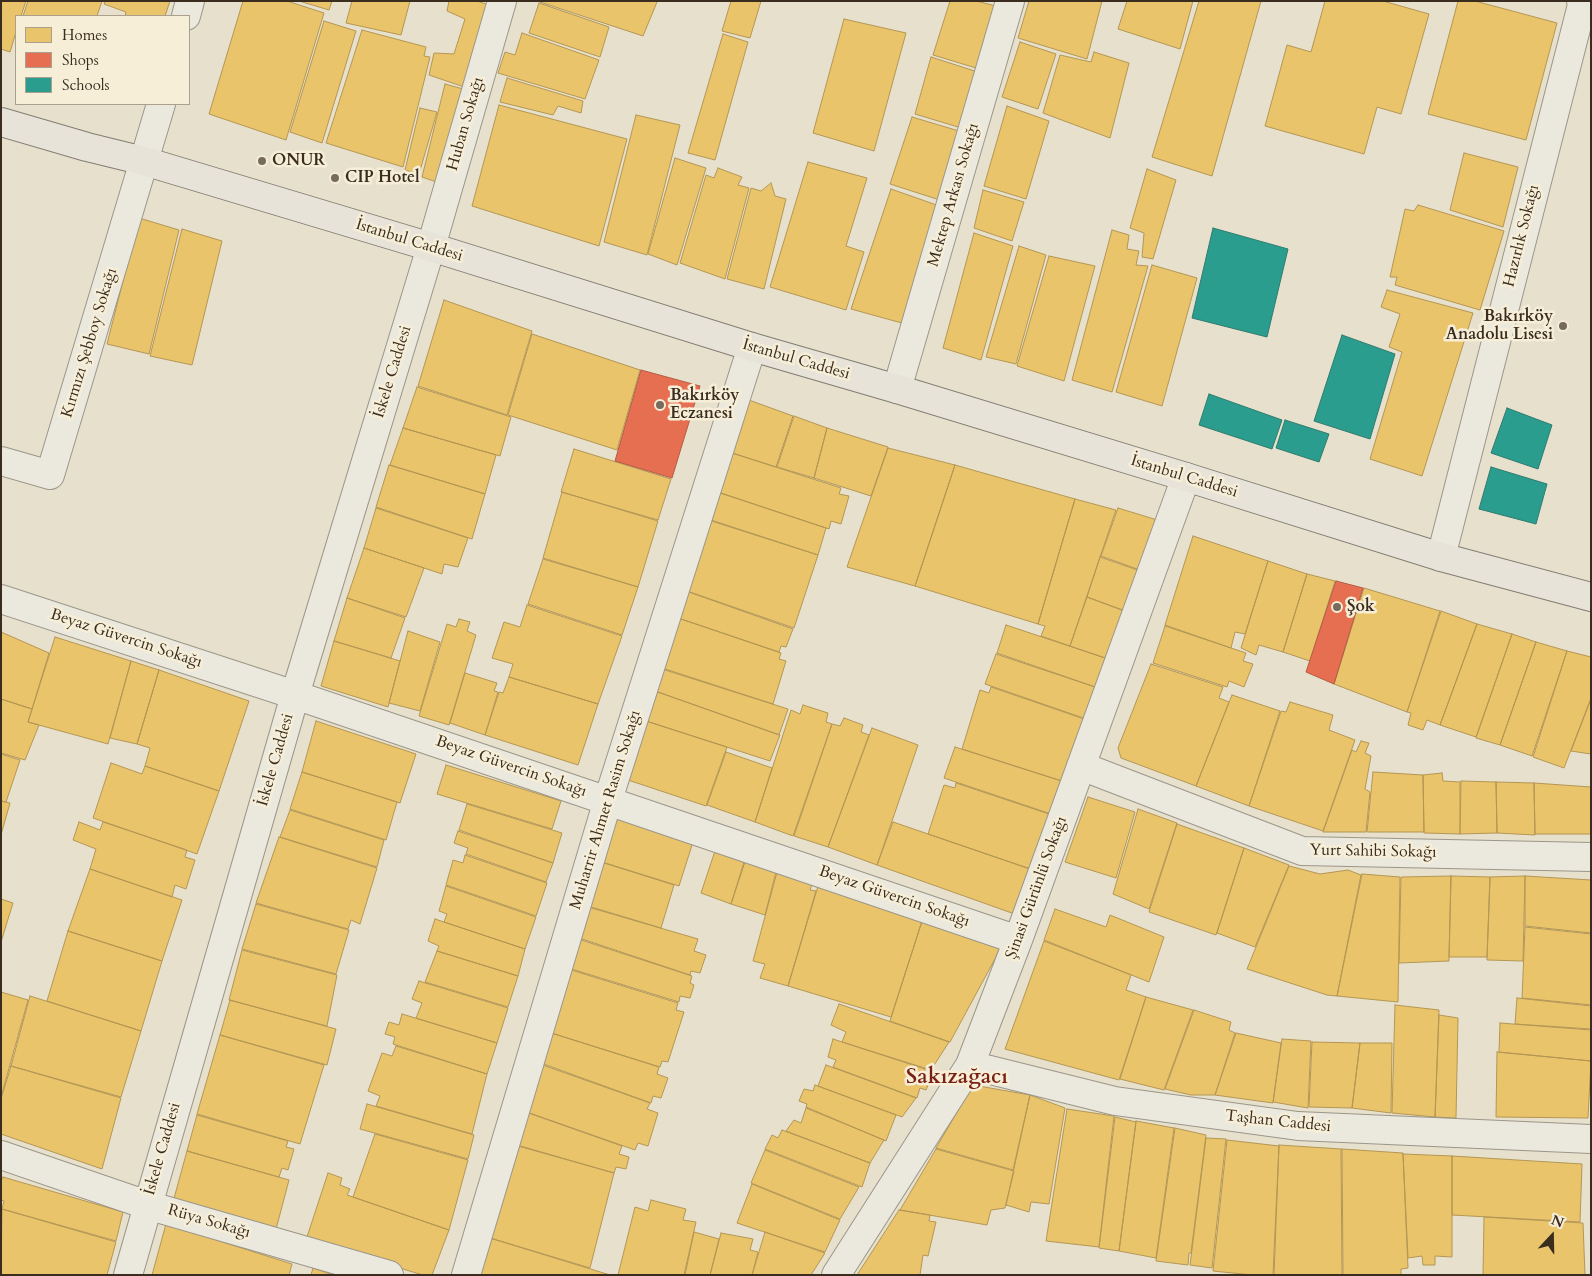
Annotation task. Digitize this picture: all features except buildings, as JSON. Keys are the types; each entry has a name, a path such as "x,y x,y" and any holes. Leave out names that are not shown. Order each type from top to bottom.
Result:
{"main road":[{"name":"İstanbul Caddesi","path":"1,122 144,162 431,247 752,347 897,388 1441,558 1591,598"}],"street":[{"path":"186,15 190,1"},
{"name":"Huban Sokağı","path":"431,247 502,1"},
{"name":"Mektep Arkası Sokağı","path":"897,388 1010,1"},
{"name":"Hazırlık Sokağı","path":"1441,558 1579,4"},
{"path":"144,162 161,105"},
{"name":"Kırmızı Şebboy Sokağı","path":"1,461 50,475 144,162"},
{"name":"İskele Caddesi","path":"128,1275 295,695 431,247"},
{"name":"Muharrir Ahmet Rasim Sokağı","path":"466,1275 608,800 752,347"},
{"name":"Şinasi Gürünlü Sokağı","path":"836,1275 970,1065 1082,766 1186,477"},
{"name":"Beyaz Güvercin Sokağı","path":"1,599 295,695 1018,940"},
{"name":"Yurt Sahibi Sokağı","path":"1082,766 1302,851 1591,857"},
{"name":"Taşhan Caddesi","path":"970,1065 1115,1101 1298,1126 1591,1139"},
{"name":"Rüya Sokağı","path":"1,1155 147,1204 389,1275"}],"place":[{"name":"ONUR","path":"262,161"},
{"name":"CIP Hotel","path":"335,178"},
{"name":"Bakırköy Anadolu Lisesi","path":"1563,326"},
{"name":"Bakırköy Eczanesi","path":"660,405"},
{"name":"Şok","path":"1337,607"}],"district":[{"name":"Sakızağacı","path":"957,1078"}]}
